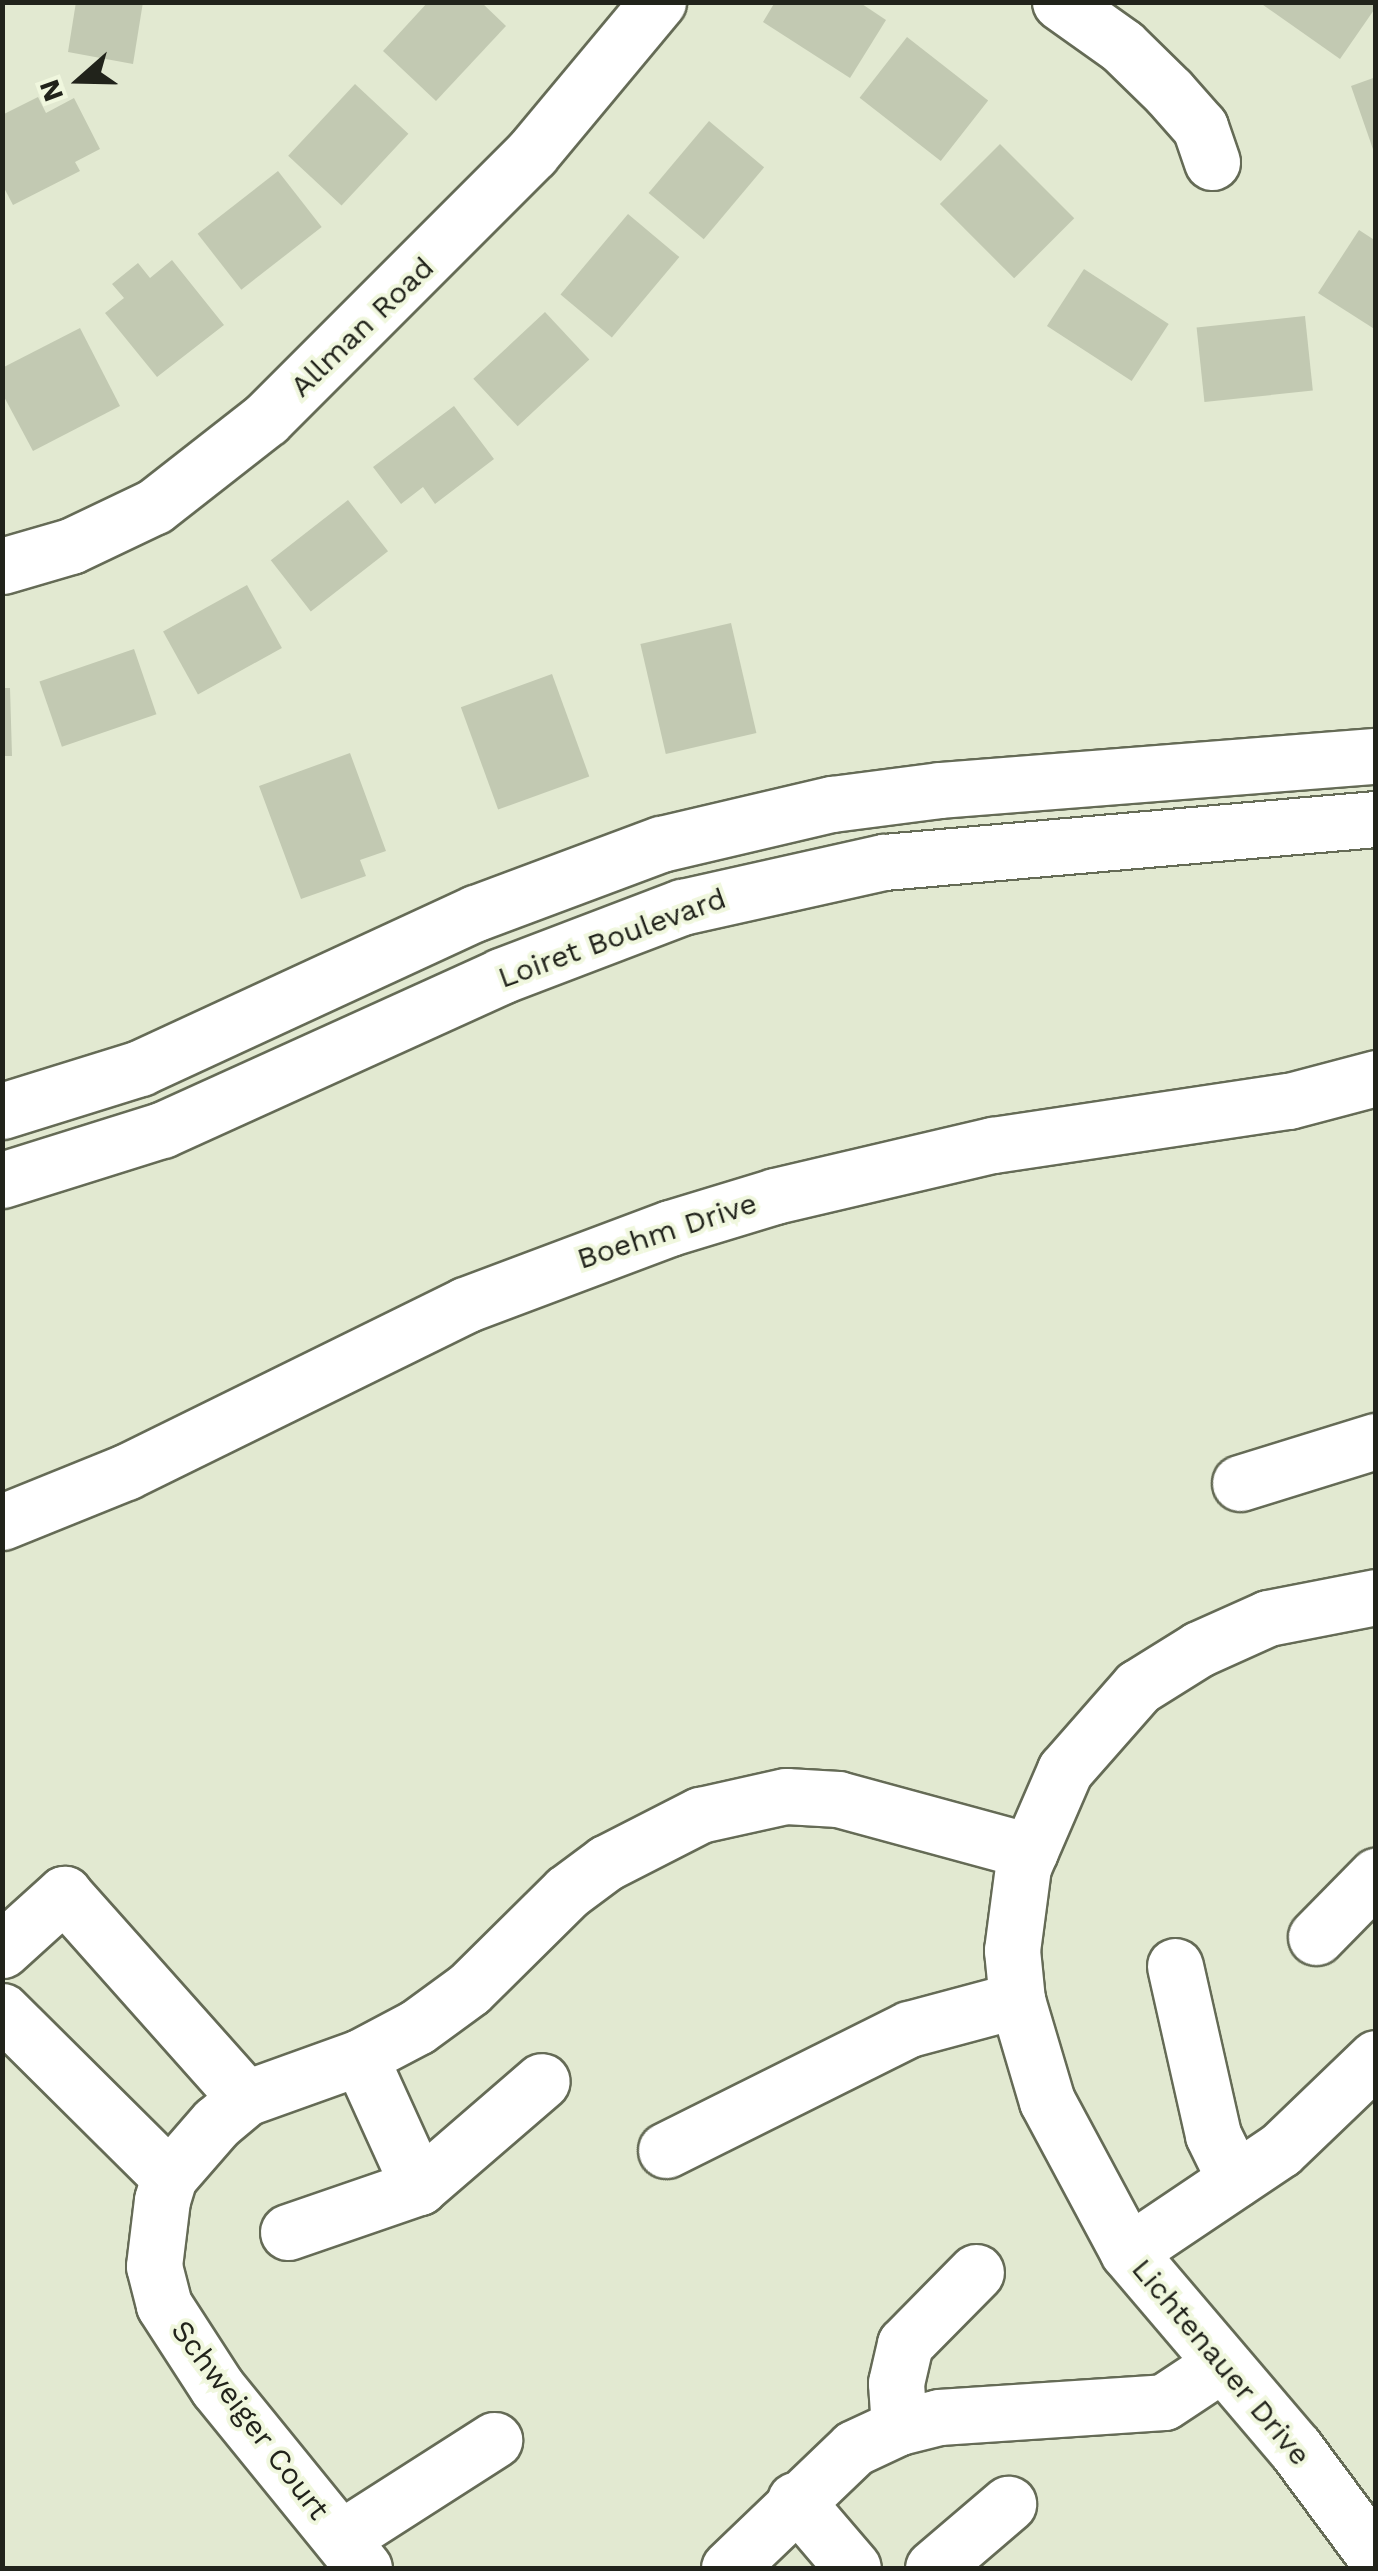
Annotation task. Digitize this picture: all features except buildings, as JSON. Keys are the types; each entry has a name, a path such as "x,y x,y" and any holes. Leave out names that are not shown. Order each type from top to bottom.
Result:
{"street":[{"name":"Allman Road","path":"2,566 72,546 154,506 266,419 518,168 658,2"},
{"path":"1060,2 1122,46 1169,92 1200,128 1212,162"},
{"path":"2,1111 140,1068 476,913 661,844 832,804 1376,756"},
{"name":"Loiret Boulevard","path":"2,1180 228,1103 501,976 682,906 884,862 1376,819"},
{"path":"476,913 501,976"},
{"name":"Boehm Drive","path":"2,1522 126,1472 465,1305 670,1228 776,1196 993,1145 1289,1102 1376,1078"},
{"path":"1240,1483 1376,1442"},
{"name":"Lichtenauer Drive","path":"1370,2538 1128,2252 1047,2101 1018,2000 1012,1950 1030,1851 1066,1770 1138,1687 1199,1648 1268,1618 1376,1596"},
{"name":"Schweiger Court","path":"353,2553 208,2376 164,2306 155,2227 168,2178 246,2098 360,2057 469,1989 568,1892 606,1864 700,1815 786,1796 838,1800 1030,1851"},
{"path":"1316,1937 1376,1876"},
{"path":"2,1950 64,1894 246,2098"},
{"path":"1175,1966 1213,2134 1235,2180"},
{"path":"666,2150 908,2029 1018,2000"},
{"path":"2,2011 168,2178"},
{"path":"360,2057 419,2187"},
{"path":"1128,2252 1280,2150 1376,2058"},
{"path":"288,2232 419,2187 542,2081"},
{"path":"899,2427 896,2383 905,2344 976,2272"},
{"path":"729,2568 795,2500 854,2448 899,2427 939,2417 1164,2402 1220,2365"},
{"path":"353,2553 494,2440"},
{"path":"795,2500 853,2568"},
{"path":"933,2568 1008,2504"}]}
